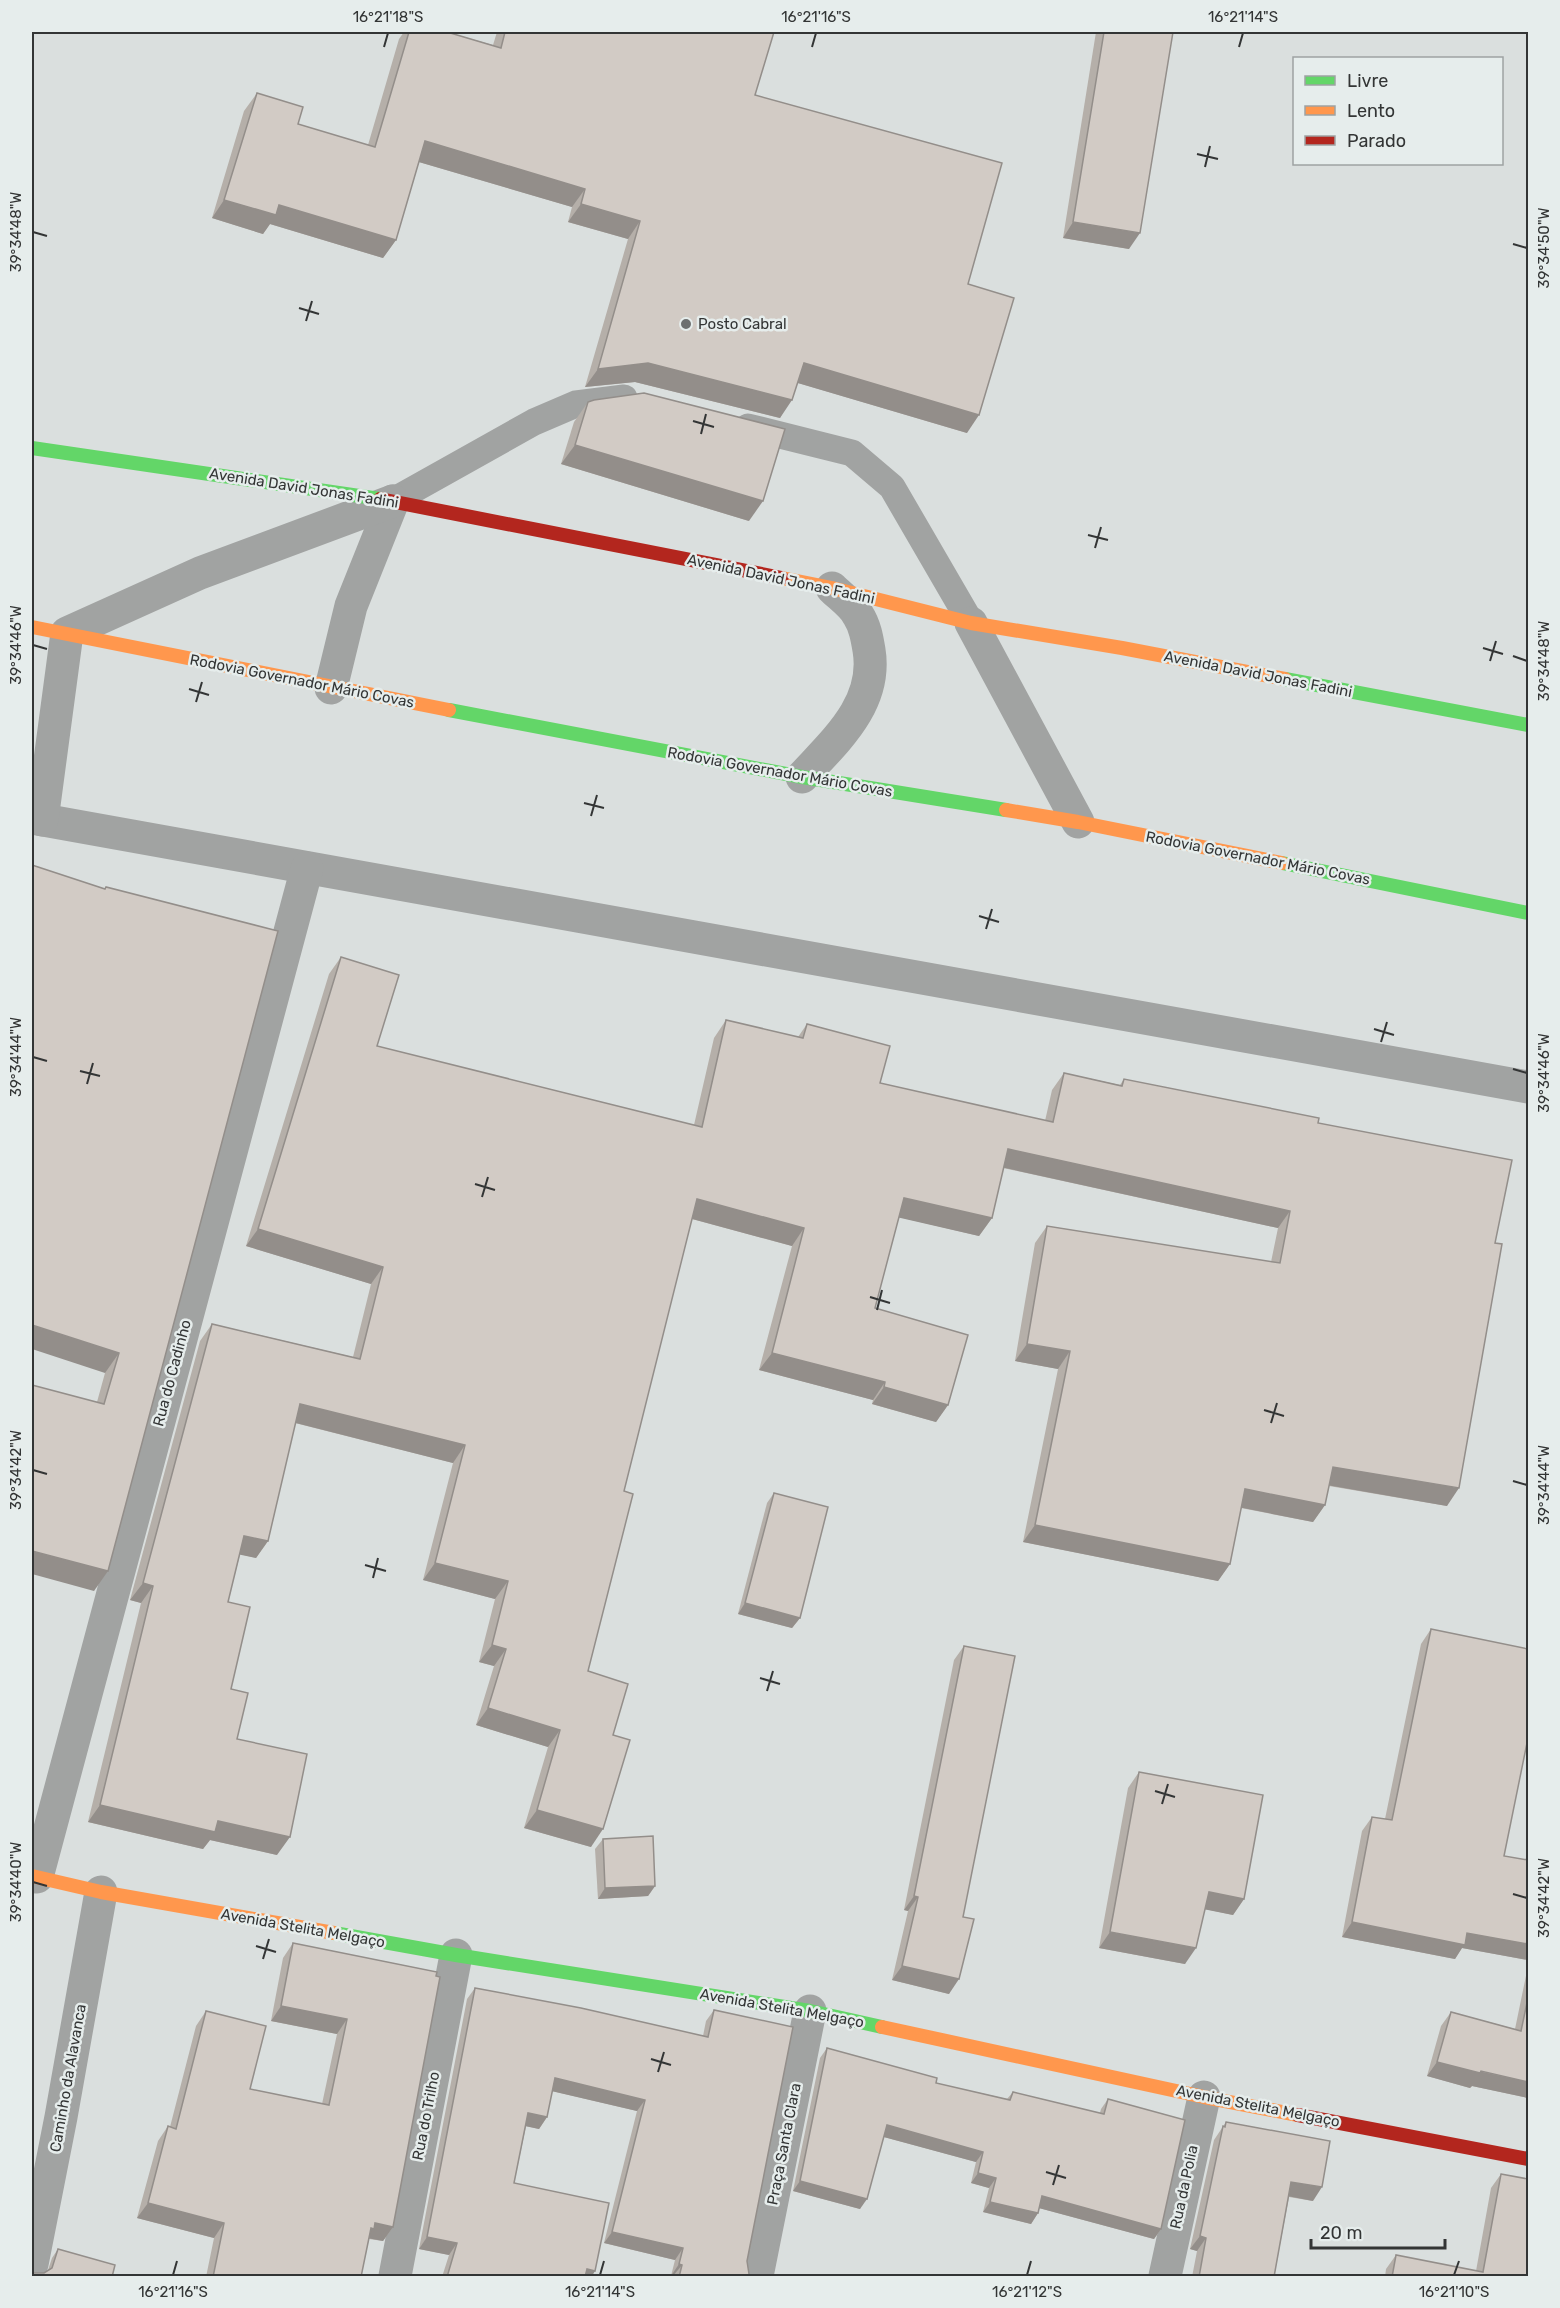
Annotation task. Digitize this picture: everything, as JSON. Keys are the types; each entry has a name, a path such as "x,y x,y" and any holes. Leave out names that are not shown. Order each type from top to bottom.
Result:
{"main road":[{"name":"Avenida David Jonas Fadini","path":"32,448 393,501 832,588 971,623 1122,648 1528,725"},
{"name":"Rodovia Governador Mário Covas","path":"32,627 331,688 802,777 1078,822 1528,913"},
{"name":"Avenida Stelita Melgaço","path":"34,1877 101,1892 456,1955 810,2011 1204,2097 1528,2159"}],"street":[{"path":"393,501 200,573 67,633 37,819 1528,1087"},
{"path":"331,688 351,606 393,501"},
{"path":"802,777 852,722 862,704 870,677 871,658 867,634 858,614 832,588"},
{"path":"971,623 1078,822"},
{"name":"Rua do Cadinho","path":"34,1877 307,868"},
{"name":"Caminho da Alavanca","path":"32,2264 62,2117 101,1892"},
{"name":"Rua do Trilho","path":"395,2277 456,1955"},
{"name":"Praça Santa Clara","path":"757,2277 810,2011"},
{"name":"Rua da Polia","path":"1165,2277 1204,2097"}],"lane":[{"path":"393,501 534,422 576,404 631,397 653,402"},
{"path":"720,419 852,453 892,487 971,623"}],"building":[{"path":"409,32 447,32 501,48 505,32 774,32 755,95 1002,163 968,284 1014,298 979,415 804,363 792,400 648,363 598,369 640,221 581,204 585,189 425,141 396,240 279,205 276,215 224,200 257,93 303,107 298,124 375,147"},
{"path":"1104,32 1173,32 1140,233 1073,222"},
{"path":"644,393 785,429 763,501 575,445 588,402"},
{"path":"32,865 105,889 106,887 278,931 108,1571 32,1551 32,1385 104,1404 119,1353 32,1325"},
{"path":"341,957 399,975 377,1046 702,1127 726,1020 803,1038 807,1024 890,1046 880,1083 1053,1122 1064,1073 1122,1086 1124,1079 1319,1118 1318,1123 1512,1160 1495,1243 1502,1244 1459,1488 1333,1467 1325,1505 1245,1489 1230,1564 1035,1525 1070,1351 1027,1344 1047,1226 1280,1263 1290,1211 1008,1149 992,1218 904,1198 875,1308 968,1335 948,1405 884,1387 885,1382 772,1353 804,1228 697,1199 624,1491 633,1494 588,1671 628,1684 613,1735 630,1740 603,1829 537,1810 560,1730 488,1708 506,1649 492,1645 508,1581 435,1563 465,1445 300,1404 268,1541 244,1536 228,1602 250,1607 231,1689 248,1693 237,1739 307,1754 290,1837 218,1821 215,1832 100,1805 153,1586 143,1583 212,1324 360,1359 383,1267 258,1229"},
{"path":"774,1493 828,1507 800,1618 745,1603"},
{"path":"1431,1629 1528,1649 1528,1738 1504,1856 1528,1860 1528,1944 1467,1933 1465,1945 1352,1922 1372,1817 1392,1820"},
{"path":"964,1646 1015,1656 963,1917 974,1919 959,1979 902,1966 918,1897 914,1896"},
{"path":"1139,1772 1263,1795 1244,1899 1209,1892 1196,1948 1110,1932"},
{"path":"653,1836 655,1886 605,1888 603,1839"},
{"path":"293,1943 437,1972 436,1976 440,1977 393,2227 375,2223 374,2229 371,2228 361,2277 213,2277 224,2223 148,2203 168,2126 176,2129 206,2011 266,2026 250,2089 329,2105 347,2019 281,2006"},
{"path":"475,1988 581,2008 708,2037 714,2010 793,2027 747,2261 749,2277 679,2277 683,2248 612,2232 645,2100 555,2078 547,2117 528,2113 514,2183 609,2203 595,2271 587,2269 585,2277 447,2277 457,2243 427,2237"},
{"path":"1528,1998 1528,2082 1437,2062 1451,2012 1521,2031"},
{"path":"827,2048 937,2078 936,2083 1010,2100 1013,2092 1104,2114 1108,2099 1185,2120 1161,2229 1042,2196 1038,2213 990,2202 996,2178 978,2173 983,2152 887,2125 867,2199 800,2181"},
{"path":"1226,2122 1330,2141 1322,2187 1291,2182 1274,2277 1199,2277 1206,2238 1200,2236 1223,2126 1225,2127"},
{"path":"1501,2174 1528,2179 1528,2277 1392,2277 1396,2255 1483,2272"},
{"path":"58,2249 115,2265 112,2277 32,2277 32,2272 44,2273 52,2268"}],"traffic: fast":[{"path":"32,448 380,499"},
{"path":"1285,679 1528,725"},
{"path":"449,710 802,777 1006,810"},
{"path":"1282,863 1528,913"},
{"path":"334,1933 456,1955 810,2011 882,2027"}],"traffic: slow":[{"path":"782,578 832,588 971,623 1122,648 1285,679"},
{"path":"32,627 449,710"},
{"path":"1006,810 1282,863"},
{"path":"32,1876 101,1892 334,1933"},
{"path":"882,2027 1204,2097 1298,2115"}],"traffic: jam":[{"path":"380,499 782,578"},
{"path":"1298,2115 1528,2159"}],"place":[{"name":"Posto Cabral","path":"686,324"}]}
